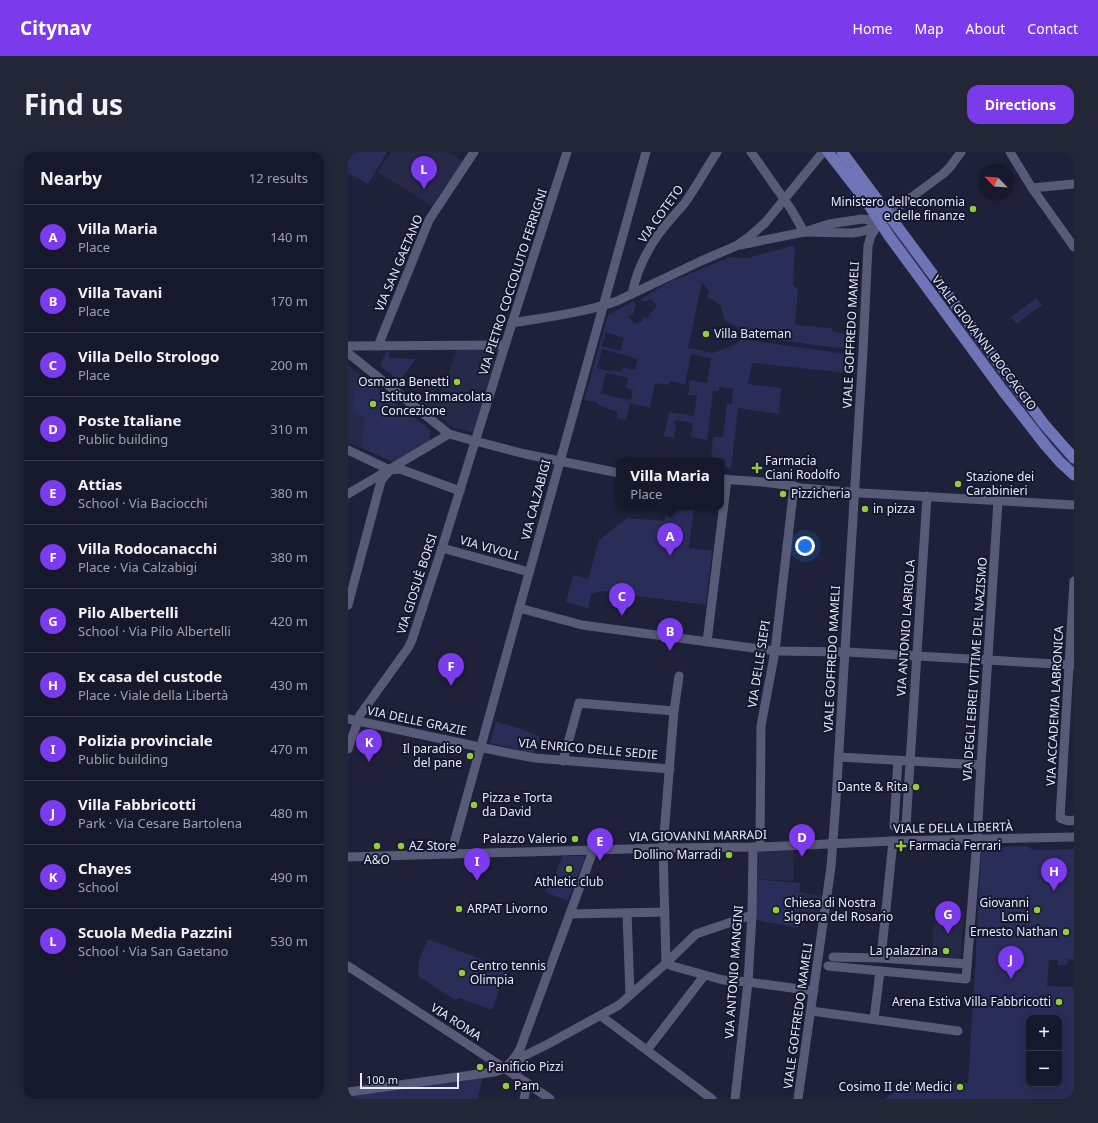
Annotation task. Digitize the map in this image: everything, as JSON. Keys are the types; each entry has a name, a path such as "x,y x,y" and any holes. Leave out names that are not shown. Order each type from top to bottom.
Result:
{"main road":[{"path":"828,152 862,196 884,218"},
{"path":"842,152 884,218"},
{"name":"VIALE GIOVANNI BOCCACCIO","path":"884,218 1044,424 1074,458"},
{"name":"VIALE GIOVANNI BOCCACCIO","path":"884,218 889,236 910,265 1030,425 1055,456 1074,475"}],"street":[{"name":"VIA SAN GAETANO","path":"378,346 430,220 474,152"},
{"name":"VIA PIETRO COCCOLUTO FERRIGNI","path":"475,442 567,152"},
{"name":"VIA CALZABIGI","path":"451,854 646,152"},
{"name":"VIA COTETO","path":"632,294 635,280 653,243 696,187 717,152"},
{"path":"751,152 793,213 804,232"},
{"path":"736,246 759,229 823,152"},
{"path":"804,232 860,232 868,230 943,174 961,152"},
{"path":"1010,152 1032,188 1074,247"},
{"path":"1032,188 1074,184"},
{"path":"512,323 589,310 602,306 632,294 736,246 804,232 829,224 862,219 884,218"},
{"name":"VIALE GOFFREDO MAMELI","path":"798,1099 831,867 836,812 868,246 871,236 884,218"},
{"path":"348,346 505,344"},
{"path":"348,353 449,434 525,454 616,472"},
{"path":"348,494 449,434"},
{"name":"VIA GIOSUÈ BORSI","path":"348,749 360,715 408,648 412,640 475,442"},
{"path":"348,450 390,470 400,469 460,491"},
{"path":"348,605 381,482 390,470"},
{"path":"724,479 801,488 854,492 1074,505"},
{"name":"VIA DELLE SIEPI","path":"756,847 760,733 775,651 794,486"},
{"name":"VIA ANTONIO LABRIOLA","path":"898,760 894,826 906,826 927,496"},
{"name":"VIA DEGLI EBREI VITTIME DEL NAZISMO","path":"880,971 966,979 977,840 998,501"},
{"path":"707,642 721,510"},
{"name":"VIA VIVOLI","path":"442,548 529,572"},
{"name":"VIA ACCADEMIA LABRONICA","path":"1074,581 1072,665 1060,818 1065,821 1074,820"},
{"path":"519,608 574,623 775,651 845,652 1072,665"},
{"path":"666,963 663,848 674,711 679,676"},
{"path":"563,761 578,703 674,711"},
{"name":"VIA DELLE GRAZIE","path":"348,719 480,747"},
{"name":"VIA ENRICO DELLE SEDIE","path":"480,747 519,756 563,761 670,769"},
{"path":"839,757 981,765"},
{"name":"VIALE DELLA LIBERTÀ","path":"832,844 893,841 1074,837"},
{"path":"881,958 893,841"},
{"name":"VIA GIOVANNI MARRADI","path":"348,857 832,844"},
{"name":"VIA ANTONIO MANGINI","path":"735,1099 748,982 756,847"},
{"path":"348,1092 488,1073 504,1068 512,1062 520,1049 593,851"},
{"path":"570,914 665,912"},
{"path":"627,913 630,995"},
{"path":"516,1076 517,1066 522,1057 619,1005 698,932 752,915"},
{"path":"833,957 881,958 967,964"},
{"path":"666,963 704,976 723,980 814,991"},
{"name":"VIA ROMA","path":"348,966 550,1099"},
{"path":"828,966 880,971 874,1019"},
{"path":"647,1050 704,976"},
{"path":"811,1011 958,1030"},
{"path":"601,1016 712,1099"},
{"path":"520,1049 529,1054"},
{"path":"488,1058 490,1065 488,1073"},
{"path":"524,1099 527,1083"}],"shaded area":[{"path":"348,152 387,152 368,184 348,173"},
{"path":"391,152 448,152 463,161 432,206 378,172"},
{"path":"890,224 1074,463 1074,471 1052,450 887,226"},
{"path":"795,245 793,285 798,289 795,325 832,328 833,332 848,334 846,349 740,335 737,327 725,321 720,305 707,297 709,291 702,282 688,348 713,353 734,345 741,339 848,354 847,373 752,363 748,384 781,388 779,414 738,408 731,468 725,467 724,458 711,457 713,437 723,437 727,403 732,404 733,389 720,387 718,391 713,391 707,440 691,437 693,423 675,420 674,424 676,425 674,438 664,436 669,412 694,416 697,395 688,395 690,380 707,383 711,358 691,354 685,385 670,381 668,385 655,383 650,408 630,403 626,420 617,418 617,412 597,404 597,402 584,400 608,315 634,301 636,305 633,314 628,317 635,324 642,321 644,317 648,318 657,306 651,299 646,302 640,300 665,284 730,257 748,258","holes":["606,332 624,338 620,351 602,346","602,349 638,359 635,370 623,367 621,372 613,370 612,372 597,368","606,373 628,378 626,388 633,390 631,400 601,393"]},
{"path":"1036,298 1042,305 1016,324 1011,317"},
{"path":"502,348 475,433 453,427 423,403 432,390 440,395 457,349"},
{"path":"386,352 389,352 389,358 416,359 399,381 380,366"},
{"name":"Istituto Immacolata Concezione","path":"348,365 430,430 393,462 348,442"},
{"name":"Istituto Immacolata Concezione","path":"364,378 430,430 430,441 393,462 360,447 365,416 352,411 355,388"},
{"path":"666,510 694,510 689,548 712,551 706,605 600,591 591,595 588,608 566,602 573,575 588,579 599,540 627,518 665,521"},
{"path":"496,722 516,727 540,737 534,753 490,743"},
{"path":"1028,846 1032,850 1074,849 1074,960 1068,959 1067,965 1058,965 1058,960 1049,960 1047,986 1074,987 1074,1099 884,1099 907,1085 968,1083 981,847"},
{"path":"793,850 794,881 757,879 758,852"},
{"name":"Athletic club","path":"563,856 583,856 585,858 568,901 545,892 550,880 552,881"},
{"path":"752,879 800,883 798,928 752,919"},
{"path":"799,892 823,896 820,920 799,917 799,913 796,913"},
{"path":"935,909 964,911 960,961 931,959"},
{"name":"Centro tennis Olimpia","path":"428,939 507,969 492,1010 459,998 455,1000 418,976 419,960"},
{"path":"482,1078 478,1099 348,1099 348,1095"}],"place":[{"name":"Scuola Media Pazzini","path":"424,189"},
{"name":"Ministero dell'economia e delle finanze","path":"973,209"},
{"name":"Villa Bateman","path":"706,334"},
{"name":"Osmana Benetti","path":"457,382"},
{"name":"Istituto Immacolata Concezione","path":"373,404"},
{"name":"Farmacia Ciani Rodolfo","path":"757,468"},
{"name":"Stazione dei Carabinieri","path":"958,484"},
{"name":"Pizzicheria","path":"783,494"},
{"name":"in pizza","path":"865,509"},
{"name":"Villa Maria","path":"670,556"},
{"name":"Villa Dello Strologo","path":"622,616"},
{"name":"Villa Tavani","path":"670,651"},
{"name":"Villa Rodocanacchi","path":"451,686"},
{"name":"Il paradiso del pane","path":"470,756"},
{"name":"Chayes","path":"369,762"},
{"name":"Dante & Rita","path":"916,787"},
{"name":"Pizza e Torta da David","path":"474,805"},
{"name":"Palazzo Valerio","path":"575,839"},
{"name":"A&O","path":"377,846"},
{"name":"AZ Store","path":"401,846"},
{"name":"Farmacia Ferrari","path":"901,846"},
{"name":"Dollino Marradi","path":"729,855"},
{"name":"Poste Italiane","path":"802,857"},
{"name":"Attias","path":"600,861"},
{"name":"Athletic club","path":"569,869"},
{"name":"Polizia provinciale","path":"477,881"},
{"name":"Ex casa del custode","path":"1054,891"},
{"name":"ARPAT Livorno","path":"459,909"},
{"name":"Chiesa di Nostra Signora del Rosario","path":"776,910"},
{"name":"Giovanni Lomi","path":"1037,910"},
{"name":"Ernesto Nathan","path":"1066,932"},
{"name":"Pilo Albertelli","path":"948,934"},
{"name":"La palazzina","path":"946,951"},
{"name":"Centro tennis Olimpia","path":"462,973"},
{"name":"Villa Fabbricotti","path":"1011,979"},
{"name":"Arena Estiva Villa Fabbricotti","path":"1059,1002"},
{"name":"Panificio Pizzi","path":"480,1067"},
{"name":"Pam","path":"506,1086"},
{"name":"Cosimo II de' Medici","path":"960,1087"}]}
